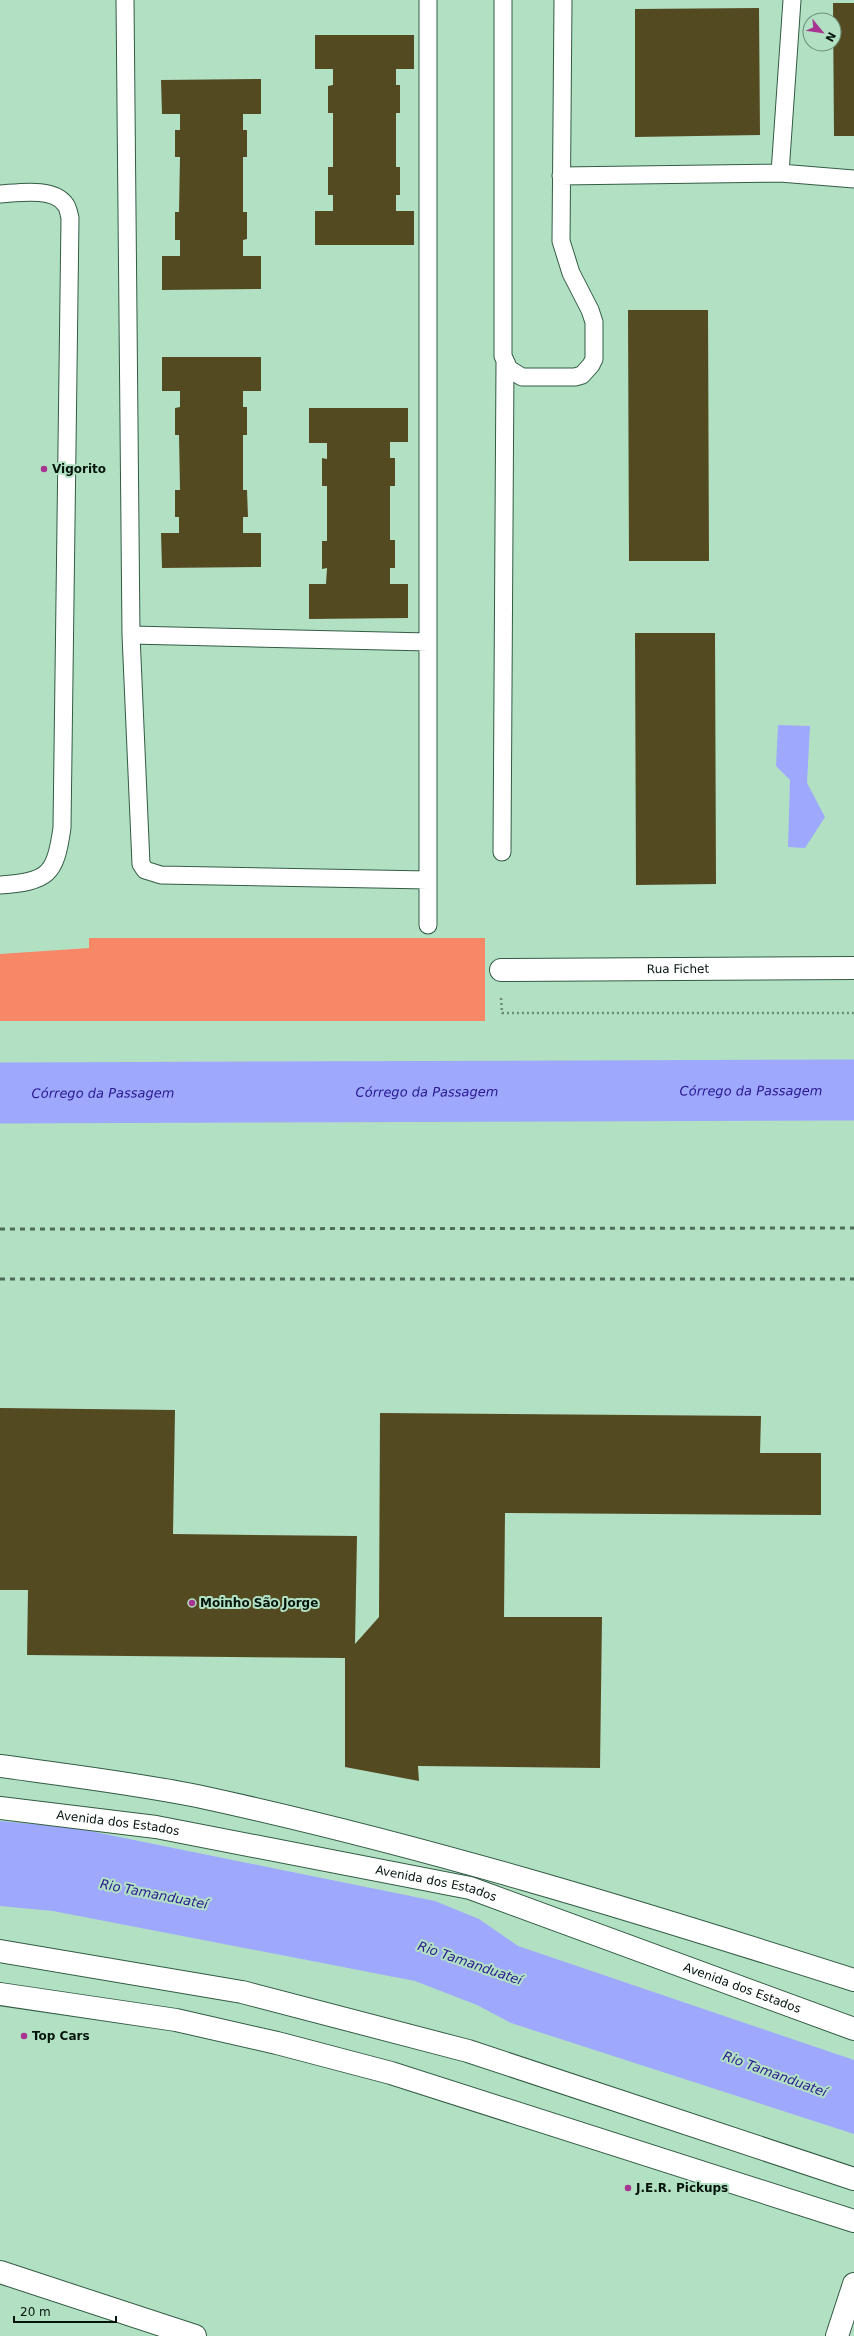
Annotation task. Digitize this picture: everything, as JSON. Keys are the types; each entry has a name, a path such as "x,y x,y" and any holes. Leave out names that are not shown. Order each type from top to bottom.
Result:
{"main road":[{"name":"Rua Fichet","path":"501,970 854,968"},
{"path":"0,1766 195,1796 373,1838 600,1900 854,1980"},
{"name":"Avenida dos Estados","path":"0,1808 156,1827 470,1888 854,2029"},
{"path":"0,1951 242,1992 468,2050 854,2179"},
{"path":"0,1994 176,2020 277,2043 383,2070 854,2221"},
{"path":"0,2272 195,2336"},
{"path":"837,2336 854,2284"}],"lane":[{"path":"124,0 131,636 141,864 145,870 161,875 428,880"},
{"path":"428,0 428,925"},
{"path":"502,852 505,363 503,356 503,0"},
{"path":"505,363 515,374 522,377 575,377 587,371 594,359 594,322 590,310 571,273 561,241 563,0"},
{"path":"780,173 792,0"},
{"path":"561,176 780,173 854,179"},
{"path":"0,194 51,194 60,198 66,205 70,218 62,828 58,855 47,874 28,882 0,885"},
{"path":"131,636 428,642"}],"path":[{"path":"501,970 502,1013 854,1013"}],"shaded area":[{"path":"89,938 485,938 485,1021 0,1021 0,954 89,948"}],"water":[{"path":"778,725 810,726 807,783 825,817 805,848 788,847 790,780 776,766"},
{"name":"Rio Tamanduateí","path":"0,1821 75,1828 435,1901 479,1919 518,1946 854,2060 854,2134 511,2023 477,2005 415,1981 53,1911 0,1906"}],"building":[{"path":"833,3 854,3 854,136 834,136 833,52 842,52 842,12 833,12"},
{"path":"759,8 760,135 635,137 635,9"},
{"path":"315,35 414,35 414,69 396,69 396,85 400,85 400,113 396,113 396,167 400,167 400,195 396,195 396,211 414,211 414,245 315,245 315,211 333,211 333,195 328,195 328,167 333,167 333,113 328,113 328,86 333,85 333,69 315,69"},
{"path":"261,79 261,114 243,114 243,130 247,130 247,157 243,157 243,212 247,212 247,239 243,240 243,256 261,256 261,289 162,290 162,256 180,256 180,240 175,240 175,212 179,212 180,157 175,157 175,130 180,130 180,114 162,114 161,80"},
{"path":"628,310 708,310 709,561 629,561"},
{"path":"162,357 261,357 261,391 243,391 243,407 247,407 247,435 243,435 243,490 247,490 248,517 243,517 243,533 261,533 261,567 162,568 161,533 179,533 179,517 175,517 175,490 180,490 179,435 175,435 175,408 180,407 180,391 162,391"},
{"path":"309,408 408,408 408,442 390,442 390,458 395,458 395,486 390,486 390,540 395,540 395,568 390,568 390,584 408,584 408,618 309,619 309,584 326,584 327,568 322,569 322,541 327,541 327,486 322,486 322,458 327,459 327,443 309,443"},
{"path":"635,633 715,633 716,884 636,885"},
{"path":"0,1408 175,1410 173,1534 357,1536 355,1644 379,1617 380,1413 761,1416 760,1453 821,1453 821,1515 505,1513 504,1617 602,1617 600,1768 418,1766 419,1781 345,1767 345,1658 27,1655 28,1590 0,1590"}],"waterway":[{"name":"Córrego da Passagem","path":"0,1093 854,1090"}],"railway":[{"path":"0,1229 854,1228"},
{"path":"0,1279 854,1279"}],"place":[{"name":"Vigorito","path":"44,469"},
{"name":"Moinho São Jorge","path":"192,1603"},
{"name":"Top Cars","path":"24,2036"},
{"name":"J.E.R. Pickups","path":"628,2188"}]}
